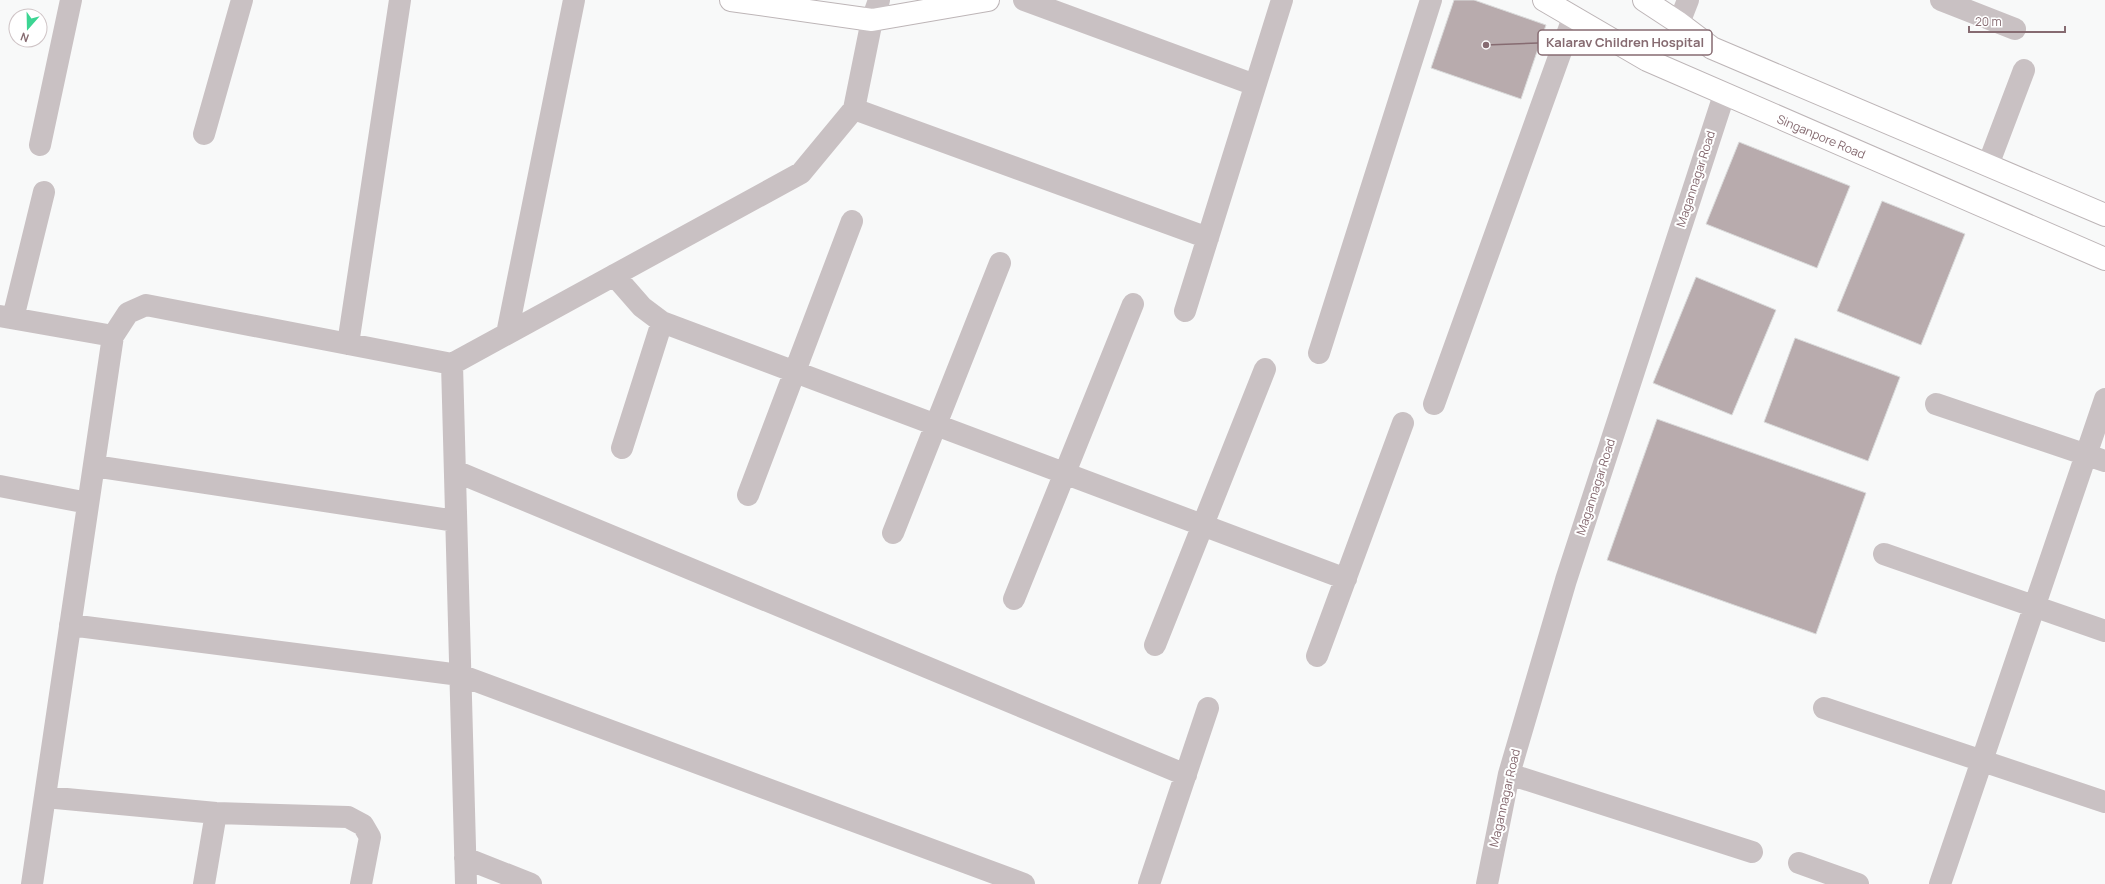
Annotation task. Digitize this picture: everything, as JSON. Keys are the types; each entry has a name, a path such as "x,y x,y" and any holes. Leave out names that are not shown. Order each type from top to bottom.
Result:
{"main road":[{"path":"731,0 876,10 988,0"},
{"name":"Singanpore Road","path":"1544,0 1647,60 1724,95 2105,259"},
{"path":"1644,0 1679,23 1712,48 2105,215"}],"street":[{"path":"40,145 71,0"},
{"path":"204,134 242,0"},
{"path":"348,344 400,0"},
{"path":"507,334 574,0"},
{"path":"1024,0 1255,85"},
{"path":"1185,311 1282,0"},
{"path":"1319,353 1431,0"},
{"path":"1679,23 1688,0"},
{"path":"1941,0 2016,29"},
{"path":"32,884 113,336 128,314 146,305 452,364 801,173 854,109 876,10"},
{"path":"1434,404 1573,18"},
{"path":"1988,165 2024,70"},
{"name":"Magannagar Road","path":"1487,884 1509,774 1591,502 1724,95"},
{"path":"854,109 1208,238"},
{"path":"44,192 6,317 113,336"},
{"path":"748,495 852,221"},
{"path":"893,533 1000,263"},
{"path":"614,275 642,307 662,322 1346,579"},
{"path":"1014,599 1133,304"},
{"path":"622,448 662,322"},
{"path":"452,364 466,884"},
{"path":"1155,646 1265,369"},
{"path":"1940,884 1983,762 2035,606 2096,458 2105,399"},
{"path":"1936,404 2096,458"},
{"path":"1317,656 1403,423"},
{"path":"94,466 456,521"},
{"path":"455,472 1186,775"},
{"path":"0,486 88,503"},
{"path":"1884,554 2105,631"},
{"path":"70,624 460,675 1024,884"},
{"path":"1149,884 1208,708"},
{"path":"1824,708 2105,802"},
{"path":"1509,774 1752,852"},
{"path":"45,797 216,813 348,817 363,825 370,837 361,884"},
{"path":"204,884 216,813"},
{"path":"465,858 531,884"},
{"path":"1799,863 1858,884"}],"building":[{"path":"1454,0 1474,0 1546,25 1521,99 1431,68"},
{"path":"1739,142 1850,186 1817,268 1706,224"},
{"path":"1882,201 1965,234 1921,345 1837,311"},
{"path":"1696,277 1776,310 1732,415 1653,383"},
{"path":"1795,338 1900,377 1868,461 1764,422"},
{"path":"1657,419 1866,493 1816,634 1607,560"}],"place":[{"name":"Kalarav Children Hospital","path":"1486,45"}]}
